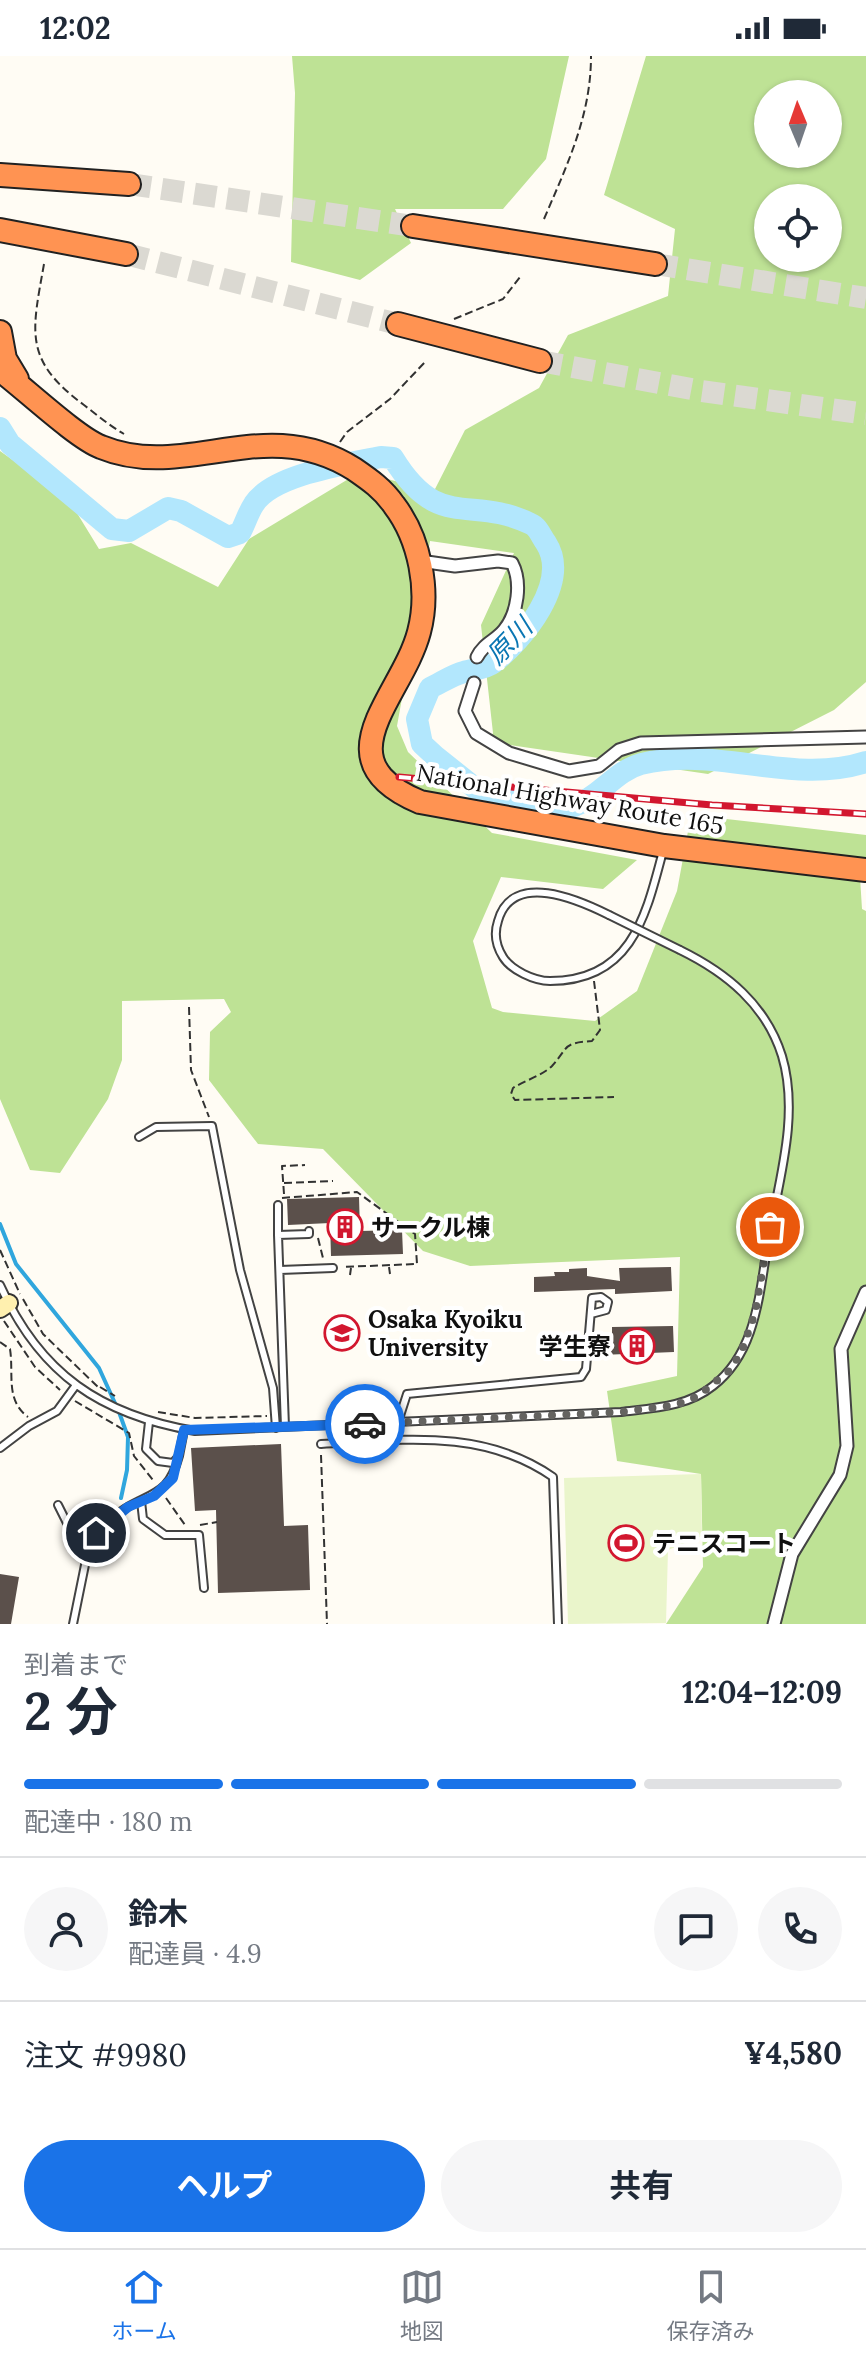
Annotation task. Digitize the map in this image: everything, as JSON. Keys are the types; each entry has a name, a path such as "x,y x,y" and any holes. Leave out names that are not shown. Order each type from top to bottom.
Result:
{"highway":[{"path":"0,175 129,184"},
{"path":"413,226 655,264"},
{"path":"0,230 126,254"},
{"path":"0,315 0,323"},
{"path":"398,324 540,361"},
{"path":"0,332 5,359 22,387"},
{"name":"National Highway Route 165","path":"0,370 99,447 135,456 178,456 274,443 313,449 335,458 376,484 396,507 420,561 424,588 419,633 375,722 370,745 372,766 393,791 420,802 664,846 866,870"}],"street":[{"path":"420,561 455,566 498,561 512,563 518,573 519,591 504,630 483,645 477,657"},
{"path":"474,683 465,711 476,733 509,753 569,771 599,766 619,750 641,743 866,737"},
{"path":"774,1624 792,1554 840,1475 847,1446 841,1349 866,1292"}],"lane":[{"path":"0,1285 4,1309 37,1349 76,1385 93,1398 149,1422 184,1430 621,1412 676,1405 714,1386 741,1353 755,1313 786,1141 789,1098 786,1075 774,1038 755,1004 731,979 680,950 609,915 577,899 547,893 518,898 499,914 496,944 504,960 540,981 565,981 612,962 635,937 645,917 664,846"},
{"path":"139,1137 156,1127 212,1126 240,1270 273,1388 276,1428"},
{"path":"278,1205 285,1427"},
{"path":"278,1235 309,1232"},
{"path":"280,1270 333,1268"},
{"path":"398,1422 407,1394 581,1377 586,1369 591,1314"},
{"path":"0,1448 57,1411 76,1385"},
{"path":"149,1422 146,1449 158,1461 173,1463 179,1456"},
{"path":"73,1624 87,1555 96,1533 113,1517 154,1496 173,1478 184,1430"},
{"path":"321,1444 457,1441 493,1446 526,1458 553,1477 558,1624"},
{"path":"141,1501 143,1519 165,1535 199,1535 204,1588"},
{"path":"58,1505 67,1523 96,1533"}],"path":[{"path":"544,219 578,141 589,99 591,56"},
{"path":"44,264 35,333 43,369 69,395 121,433 135,439"},
{"path":"453,320 503,299 520,277"},
{"path":"335,458 347,432 390,399 426,361"},
{"path":"593,972 600,1030 592,1041 573,1042 563,1047 551,1067 513,1088 511,1094 515,1100 525,1101 564,1096 614,1097"},
{"path":"189,1007 191,1070 212,1126"},
{"path":"278,1205 284,1195 282,1166 305,1165"},
{"path":"283,1183 333,1181"},
{"path":"284,1195 357,1192 415,1234 417,1264 333,1268 332,1260 321,1257 319,1239 309,1232"},
{"path":"0,1250 43,1334 99,1386 119,1398"},
{"path":"389,1265 390,1274"},
{"path":"350,1275 351,1267"},
{"path":"4,1309 35,1367 64,1392"},
{"path":"0,1342 10,1349 13,1369 11,1391 18,1410 36,1423"},
{"path":"95,1391 99,1386"},
{"path":"71,1398 129,1433 134,1456 155,1484"},
{"path":"82,1406 88,1400"},
{"path":"159,1412 195,1418 285,1416"},
{"path":"321,1444 327,1624"},
{"path":"169,1501 182,1517"}],"green space":[{"path":"292,56 569,56 546,159 503,209 395,209 411,243 360,280 291,262 295,93"},
{"path":"646,56 866,56 866,682 834,710 708,774 489,742 493,733 481,625 514,553 430,541 397,726 408,752 492,833 637,860 603,889 501,877 473,941 492,1008 503,1012 595,1021 637,991 677,891 691,815 866,835 866,873 860,877 862,909 866,911 866,1624 666,1624 703,1567 701,1474 617,1461 607,1391 677,1376 680,1257 470,1266 423,1251 323,1149 258,1144 209,1080 210,1032 231,1012 224,999 122,1001 122,1060 108,1099 60,1173 30,1170 0,1099 0,451 69,500 99,549 131,543 218,587 249,539 360,472 434,491 465,430 539,388 568,335 668,296 675,229 604,195"},
{"name":"テニスコート","path":"701,1474 702,1536 668,1550 666,1623 568,1624 564,1478"}],"building":[{"name":"サークル棟","path":"359,1197 360,1231 402,1230 403,1254 331,1256 330,1223 288,1225 287,1199"},
{"path":"671,1267 672,1291 615,1294 615,1289 534,1292 534,1277 555,1276 554,1272 569,1272 569,1269 587,1268 587,1276 620,1281 619,1268"},
{"name":"学生寮","path":"673,1326 674,1352 601,1355 601,1340 612,1340 612,1327"},
{"path":"281,1444 284,1526 308,1525 310,1590 218,1593 216,1510 195,1511 191,1448"},
{"path":"0,1574 19,1577 11,1624 0,1624"}],"waterway":[{"name":"原川","path":"0,428 10,444 112,529 129,531 168,508 181,511 228,537 240,533 254,504 277,485 312,472 381,457 393,458 425,496 441,504 509,516 533,525 552,558 552,575 540,609 517,640 493,663 455,675 430,688 417,719 422,744 475,788 574,806 592,797 632,767 669,759 726,761 810,770 866,762"},
{"path":"0,1224 16,1264 99,1368 119,1412 128,1437 127,1470 121,1498"}],"tunnel":[{"path":"129,184 413,226"},
{"path":"126,254 398,324"},
{"path":"655,264 866,298"},
{"path":"540,361 702,391 866,414"}],"railway":[{"path":"399,777 712,805 866,814"}],"way so far":[{"path":"365,1424 621,1412 676,1405 698,1396 729,1371 741,1353 755,1313 770,1227"}],"place":[{"name":"サークル棟","path":"345,1227"},
{"name":"Osaka Kyoiku University","path":"342,1333"},
{"name":"学生寮","path":"637,1346"},
{"name":"テニスコート","path":"626,1543"}],"route":[{"path":"96,1533 128,1507 154,1496 173,1478 184,1430 365,1424"}]}
